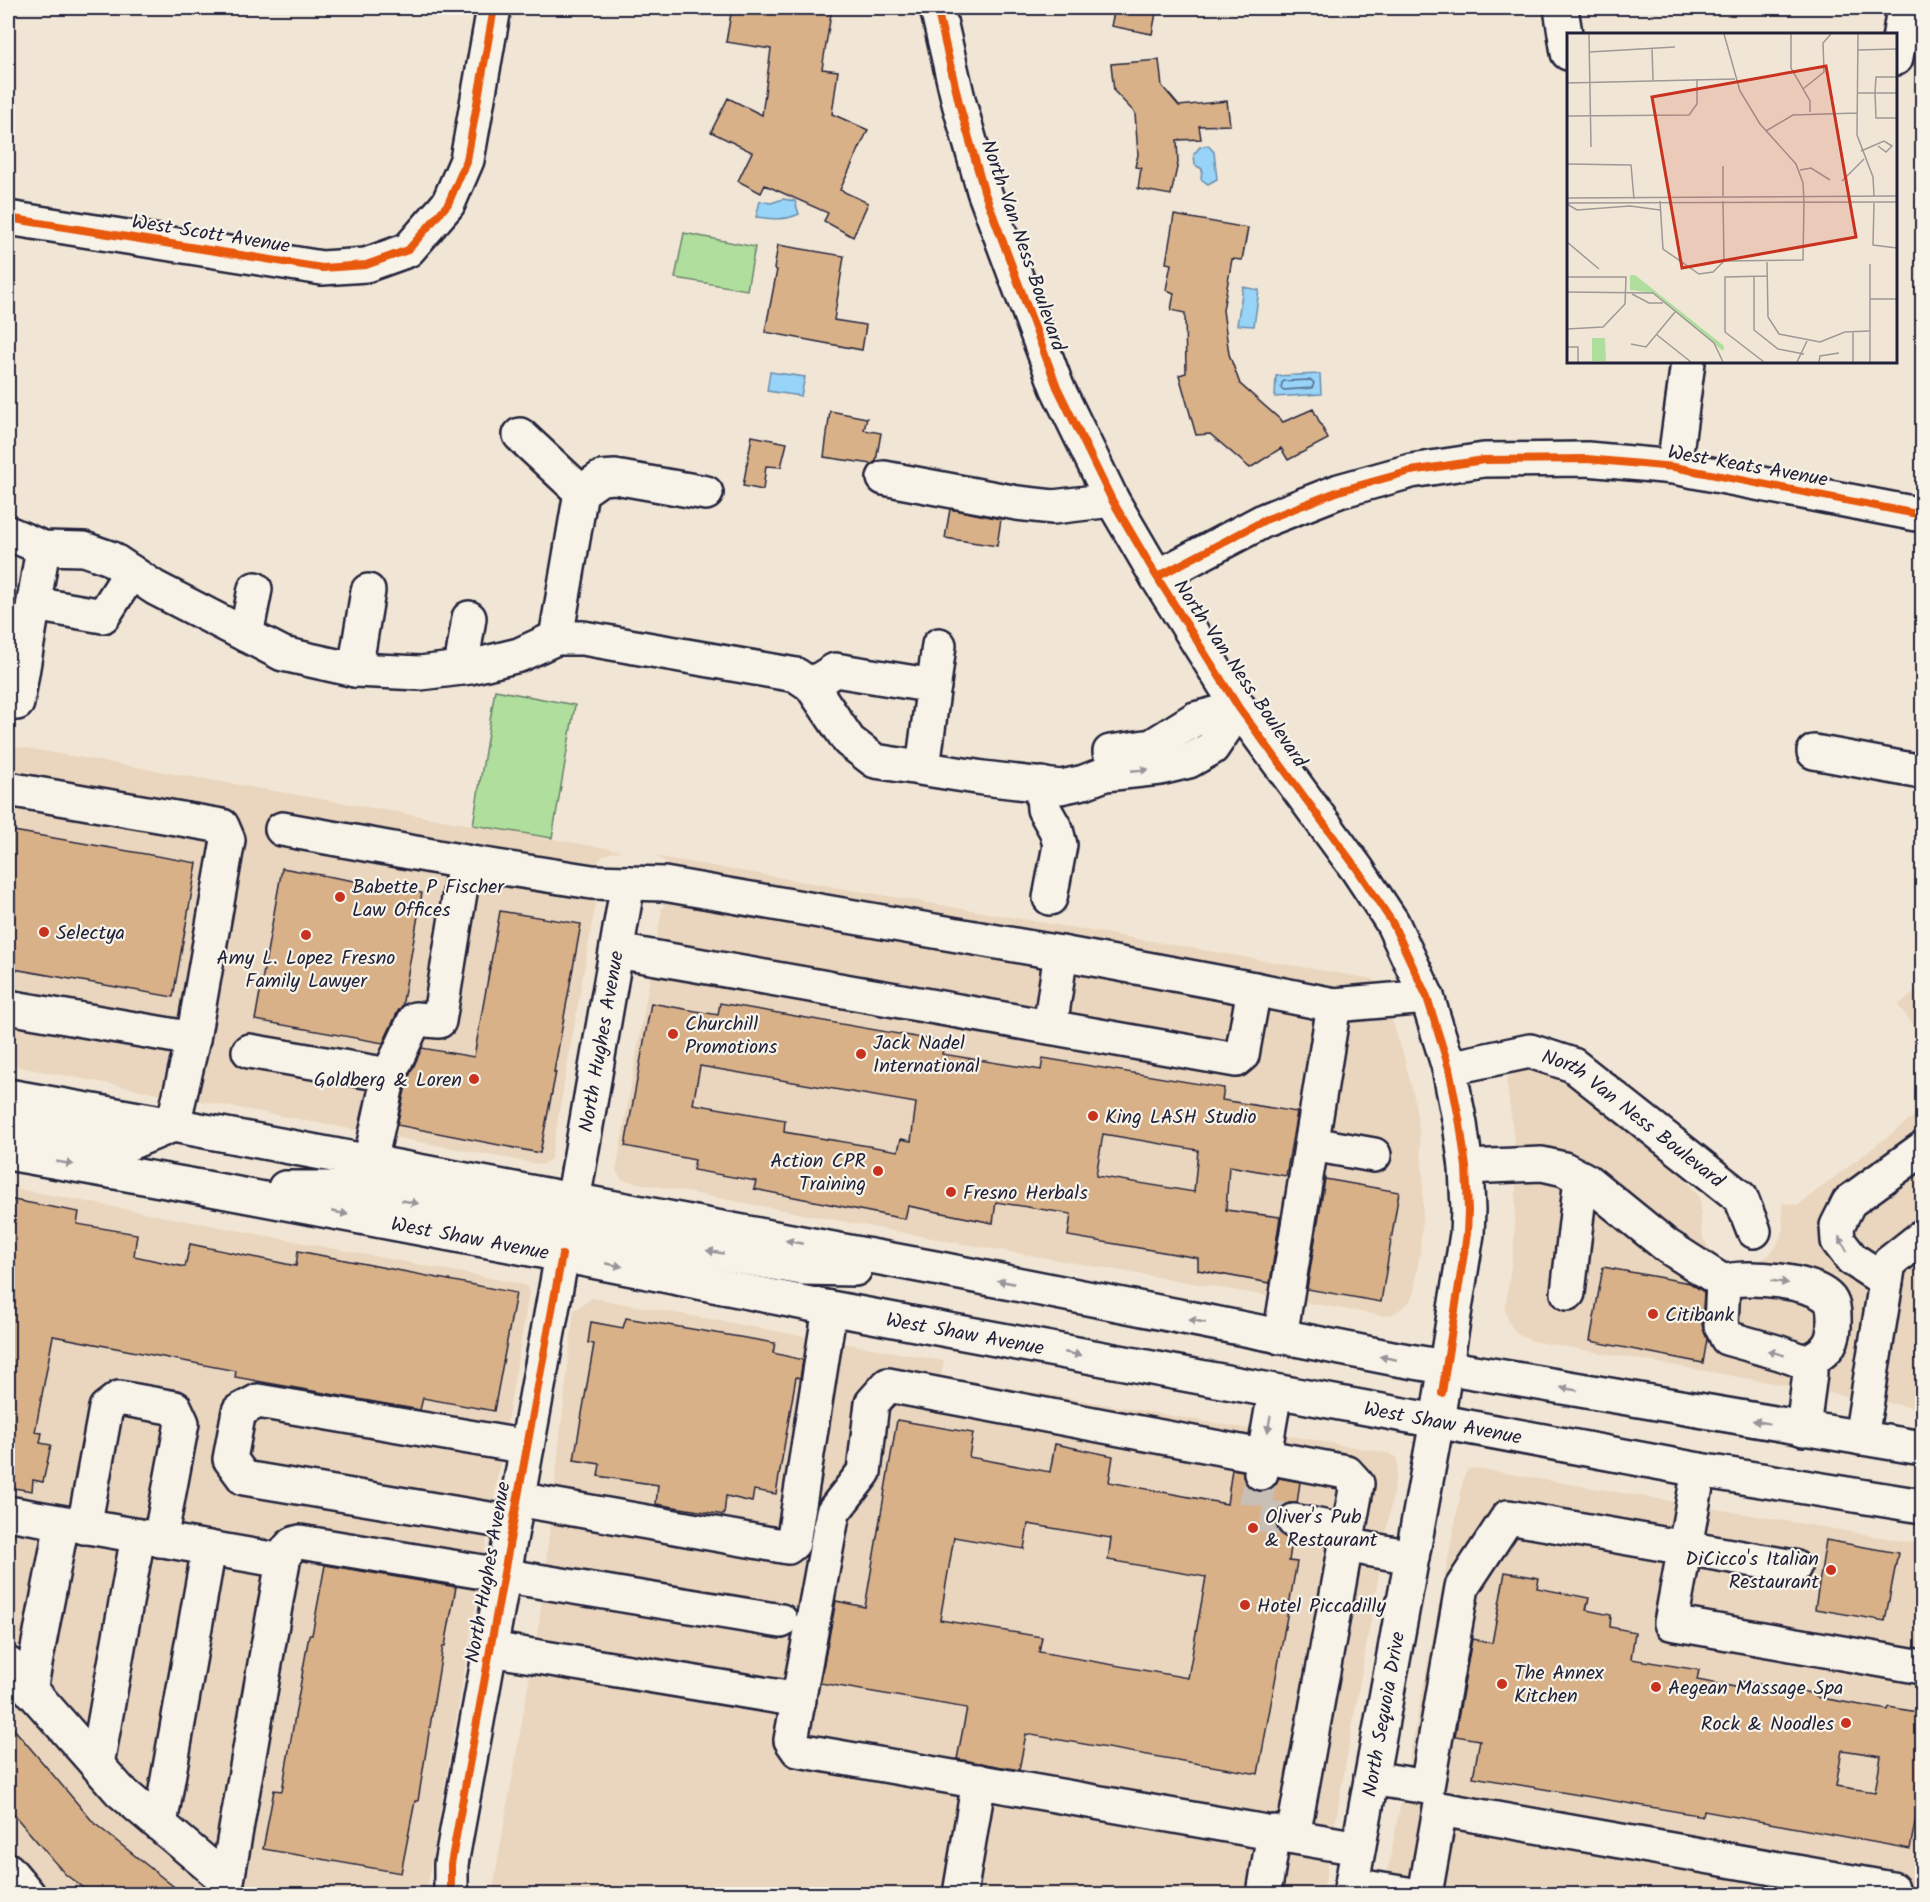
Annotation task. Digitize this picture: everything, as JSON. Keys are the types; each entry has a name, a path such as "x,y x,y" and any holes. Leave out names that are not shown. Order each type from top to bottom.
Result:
{"street":[{"name":"West Scott Avenue","path":"8,218 322,268 366,265 408,250 448,204 467,160 494,8"},
{"name":"North Van Ness Boulevard","path":"937,8 959,103 984,190 1057,387 1112,500 1239,708 1357,869 1392,922 1427,997 1449,1068 1466,1167 1468,1210 1467,1234 1441,1394"},
{"path":"1560,8 1567,43"},
{"path":"1897,52 1904,8"},
{"path":"1674,467 1688,363"},
{"path":"520,435 581,492"},
{"name":"West Keats Avenue","path":"1157,577 1265,520 1339,491 1411,471 1484,460 1587,459 1674,467 1923,515"},
{"path":"556,638 581,492 600,478 615,477 706,493"},
{"path":"884,478 1017,503 1053,507 1112,500"},
{"path":"8,533 43,548 84,549 110,558 155,588 283,654 355,670 420,673 461,668 519,655 556,638 584,638 796,675 811,685 849,741 875,761 983,778 1042,784 1058,771 1092,756 1152,746 1195,719 1239,708"},
{"path":"17,703 43,548"},
{"path":"34,604 103,616 131,572"},
{"path":"246,635 255,589"},
{"path":"355,670 368,591"},
{"path":"461,668 469,618"},
{"path":"923,768 939,645"},
{"path":"811,685 835,670 934,686"},
{"path":"1814,752 1923,772"},
{"path":"1042,784 1044,809 1056,830 1060,845 1050,898"},
{"path":"8,789 222,826 228,840 192,1039 173,1125 127,1144 8,1122"},
{"path":"282,829 592,882 664,884 1061,953 1335,1005 1427,997"},
{"path":"370,1162 389,1075 415,1019 439,1021 465,862"},
{"name":"North Hughes Avenue","path":"573,1201 628,883"},
{"path":"617,951 1236,1060 1242,1055 1254,989"},
{"path":"1050,1026 1061,953"},
{"path":"1280,1337 1335,1005"},
{"path":"8,1007 192,1039"},
{"path":"249,1051 389,1075"},
{"name":"North Van Ness Boulevard","path":"1449,1068 1530,1051 1573,1065 1741,1198 1754,1231"},
{"name":"West Shaw Avenue","path":"8,1096 940,1269 1280,1337 1441,1394 1699,1470 1923,1506"},
{"path":"1312,1144 1374,1155"},
{"path":"1888,1272 1852,1259 1838,1241 1837,1226 1849,1203 1923,1149"},
{"name":"West Shaw Avenue","path":"8,1152 562,1255 1275,1392 1441,1394 1803,1429 1923,1448"},
{"path":"1466,1167 1542,1164 1564,1169 1581,1178 1667,1246 1723,1282 1753,1278 1802,1285 1822,1293 1831,1301 1834,1340 1821,1354 1808,1361 1727,1338 1721,1325 1723,1282"},
{"path":"1568,1293 1581,1178"},
{"path":"206,1188 336,1188 540,1226 551,1226 561,1222 568,1214 573,1201"},
{"path":"562,1255 574,1239 597,1231 802,1268 940,1269"},
{"path":"1861,1438 1888,1272 1923,1237"},
{"name":"North Hughes Avenue","path":"453,1894 451,1863 562,1255"},
{"path":"527,1447 258,1401 239,1412 230,1459 244,1478 788,1547 793,1543 830,1308"},
{"path":"1803,1429 1810,1373 1808,1361"},
{"path":"1264,1894 1284,1834 1356,1484 1346,1472 1262,1465 888,1384 872,1403 864,1472 833,1512 790,1740 798,1750 1284,1834 1358,1848"},
{"path":"1262,1465 1275,1392"},
{"name":"North Sequoia Drive","path":"1351,1890 1441,1394"},
{"path":"30,1690 106,1408 119,1398 174,1408 182,1423 149,1538 97,1764"},
{"path":"1699,1470 1671,1623 1923,1667"},
{"path":"8,1513 283,1561"},
{"path":"1425,1894 1434,1798 1462,1587 1508,1517 1794,1567"},
{"path":"1294,1521 1346,1539 1412,1557"},
{"path":"226,1888 283,1561 286,1551 292,1544 300,1542 781,1621"},
{"path":"160,1824 209,1548"},
{"path":"490,1649 799,1700"},
{"path":"8,1664 120,1791 160,1824 226,1888"},
{"path":"1371,1778 1434,1798 1892,1889 1891,1894"},
{"path":"960,1894 979,1781"},
{"path":"8,1870 28,1894"},
{"path":"1351,1890 1407,1894"}],"shaded area":[{"path":"8,745 623,851 603,856 593,872 597,896 551,1159 542,1165 8,1065"},
{"path":"654,856 1373,979 1389,1011 1403,1053 1414,1096 1419,1130 1423,1209 1420,1253 1414,1292 1410,1301 1393,1314 1384,1316 963,1244 622,1180 616,1171 662,908 671,898 674,876 663,860"},
{"path":"1922,987 1922,1037 1898,1005"},
{"path":"1525,1070 1558,1076 1576,1088 1687,1181 1698,1195 1701,1204 1703,1238 1718,1257 1734,1264 1759,1261 1768,1256 1776,1247 1783,1229 1782,1203 1798,1205 1922,1110 1922,1409 1532,1341 1517,1334 1509,1323 1505,1310 1514,1243 1516,1191 1514,1139 1506,1079 1512,1073"},
{"path":"8,1187 522,1284 528,1288 529,1294 426,1894 8,1894"},
{"path":"592,1298 944,1361 941,1376 1389,1453 1396,1457 1398,1465 1323,1894 492,1894 539,1623 574,1310"},
{"path":"1476,1468 1922,1544 1922,1894 1383,1894 1464,1476 1468,1469"}],"green space":[{"path":"684,233 755,247 747,290 675,278"},
{"path":"495,690 575,705 552,838 473,825"}],"water":[{"path":"1208,145 1214,152 1217,179 1208,184 1201,179 1202,169 1195,165 1194,154 1200,147"},
{"path":"783,199 795,201 799,214 783,219 756,217 760,201 771,203"},
{"path":"1243,287 1259,290 1254,326 1237,325"},
{"path":"770,372 805,377 801,396 767,391"},
{"path":"1320,374 1321,394 1275,397 1276,376"}],"building":[{"path":"732,8 779,13 781,8 832,8 822,69 838,71 832,114 868,130 840,190 868,203 853,237 824,221 828,213 765,185 761,193 738,181 752,152 711,132 728,98 762,115 771,49 726,42"},
{"path":"1115,8 1148,8 1147,11 1156,13 1152,34 1111,26"},
{"path":"1159,60 1162,86 1179,106 1227,101 1230,125 1199,126 1201,139 1177,140 1178,163 1171,195 1138,189 1141,168 1135,167 1138,155 1135,113 1114,91 1111,64"},
{"path":"1174,215 1248,228 1242,260 1232,259 1223,310 1229,354 1240,384 1283,422 1313,409 1328,439 1288,460 1281,448 1250,468 1210,434 1196,435 1179,375 1186,373 1185,313 1171,310 1174,293 1166,290 1171,264 1166,263"},
{"path":"778,245 844,256 834,320 866,325 862,350 765,332 777,270 774,269"},
{"path":"830,411 867,418 864,430 881,433 876,461 872,464 824,457"},
{"path":"752,436 787,443 781,467 766,466 763,490 743,486"},
{"path":"950,509 1001,519 997,546 945,538"},
{"path":"8,830 197,863 173,997 8,968"},
{"path":"282,868 422,893 402,1007 383,1043 255,1020"},
{"path":"500,911 581,924 540,1153 397,1125 407,1081 422,1048 474,1057"},
{"path":"651,1003 718,1015 720,1003 945,1042 942,1054 1041,1070 1043,1058 1224,1088 1222,1100 1297,1112 1286,1176 1229,1166 1226,1210 1280,1217 1270,1283 1198,1270 1198,1258 1068,1236 1071,1214 996,1202 993,1223 908,1206 905,1219 754,1189 756,1181 693,1170 695,1160 625,1146","holes":["700,1066 916,1103 911,1141 901,1139 898,1151 784,1132 785,1120 693,1104","1103,1134 1198,1150 1194,1192 1096,1176"]},
{"path":"1325,1179 1399,1192 1381,1302 1307,1289"},
{"path":"8,1199 79,1212 77,1224 137,1234 134,1256 185,1267 190,1244 296,1266 298,1251 516,1293 494,1411 423,1398 420,1410 235,1377 236,1371 53,1336 35,1432 42,1433 40,1443 51,1445 43,1482 33,1480 32,1491 8,1487"},
{"name":"Citibank","path":"1603,1267 1690,1283 1704,1292 1702,1325 1707,1339 1703,1363 1590,1341"},
{"path":"626,1318 775,1343 773,1353 803,1360 800,1378 796,1377 776,1494 754,1490 752,1502 726,1496 724,1515 656,1504 658,1485 598,1476 600,1464 574,1460 594,1344 588,1343 591,1322 623,1328"},
{"path":"897,1420 973,1433 969,1457 1050,1472 1055,1444 1113,1456 1109,1482 1227,1504 1232,1469 1243,1471 1244,1480 1249,1487 1257,1491 1268,1490 1279,1478 1300,1482 1297,1503 1289,1503 1280,1508 1276,1518 1276,1527 1281,1535 1292,1540 1289,1561 1297,1562 1258,1774 1026,1734 1019,1770 957,1759 967,1708 820,1683 836,1601 865,1607","holes":["1028,1524 1111,1538 1108,1560 1206,1577 1188,1678 1039,1652 1042,1637 940,1620 954,1537 1024,1549"]},
{"path":"1826,1540 1898,1553 1885,1621 1815,1609"},
{"path":"325,1565 456,1587 445,1646 443,1646 418,1801 415,1801 401,1873 263,1849 274,1790 282,1791 309,1635 312,1635"},
{"path":"1505,1572 1539,1578 1537,1588 1589,1598 1586,1610 1611,1615 1610,1627 1635,1632 1631,1659 1699,1670 1697,1680 1741,1688 1742,1681 1888,1710 1889,1707 1923,1713 1923,1780 1910,1849 1704,1811 1703,1816 1473,1777 1480,1740 1455,1736 1472,1639 1492,1643","holes":["1842,1750 1881,1756 1875,1792 1836,1786"]},
{"path":"8,1722 94,1823 183,1894 91,1894 65,1874 8,1808"}],"tunnel":[{"path":"1261,1473 1254,1514 1294,1521"}],"cycle path":[{"path":"8,218 322,268 366,265 408,250 448,204 467,160 494,8"},
{"path":"937,8 959,103 984,191 1057,387 1112,500 1239,708 1357,869 1392,922 1427,997 1449,1068 1460,1124 1466,1167 1468,1210 1467,1234 1442,1393"},
{"path":"1157,577 1265,520 1339,491 1411,471 1484,460 1587,459 1674,467 1922,515"},
{"path":"453,1894 451,1864 562,1255"}],"place":[{"name":"Babette P Fischer Law Offices","path":"340,897"},
{"name":"Selectya","path":"44,932"},
{"name":"Amy L. Lopez Fresno Family Lawyer","path":"306,935"},
{"name":"Churchill Promotions","path":"673,1034"},
{"name":"Jack Nadel International","path":"861,1054"},
{"name":"Goldberg & Loren","path":"474,1079"},
{"name":"King LASH Studio","path":"1093,1116"},
{"name":"Action CPR Training","path":"878,1171"},
{"name":"Fresno Herbals","path":"951,1192"},
{"name":"Citibank","path":"1653,1314"},
{"name":"Oliver's Pub & Restaurant","path":"1253,1528"},
{"name":"DiCicco's Italian Restaurant","path":"1831,1570"},
{"name":"Hotel Piccadilly","path":"1245,1605"},
{"name":"The Annex Kitchen","path":"1502,1684"},
{"name":"Aegean Massage Spa","path":"1656,1687"},
{"name":"Rock & Noodles","path":"1846,1723"}]}
